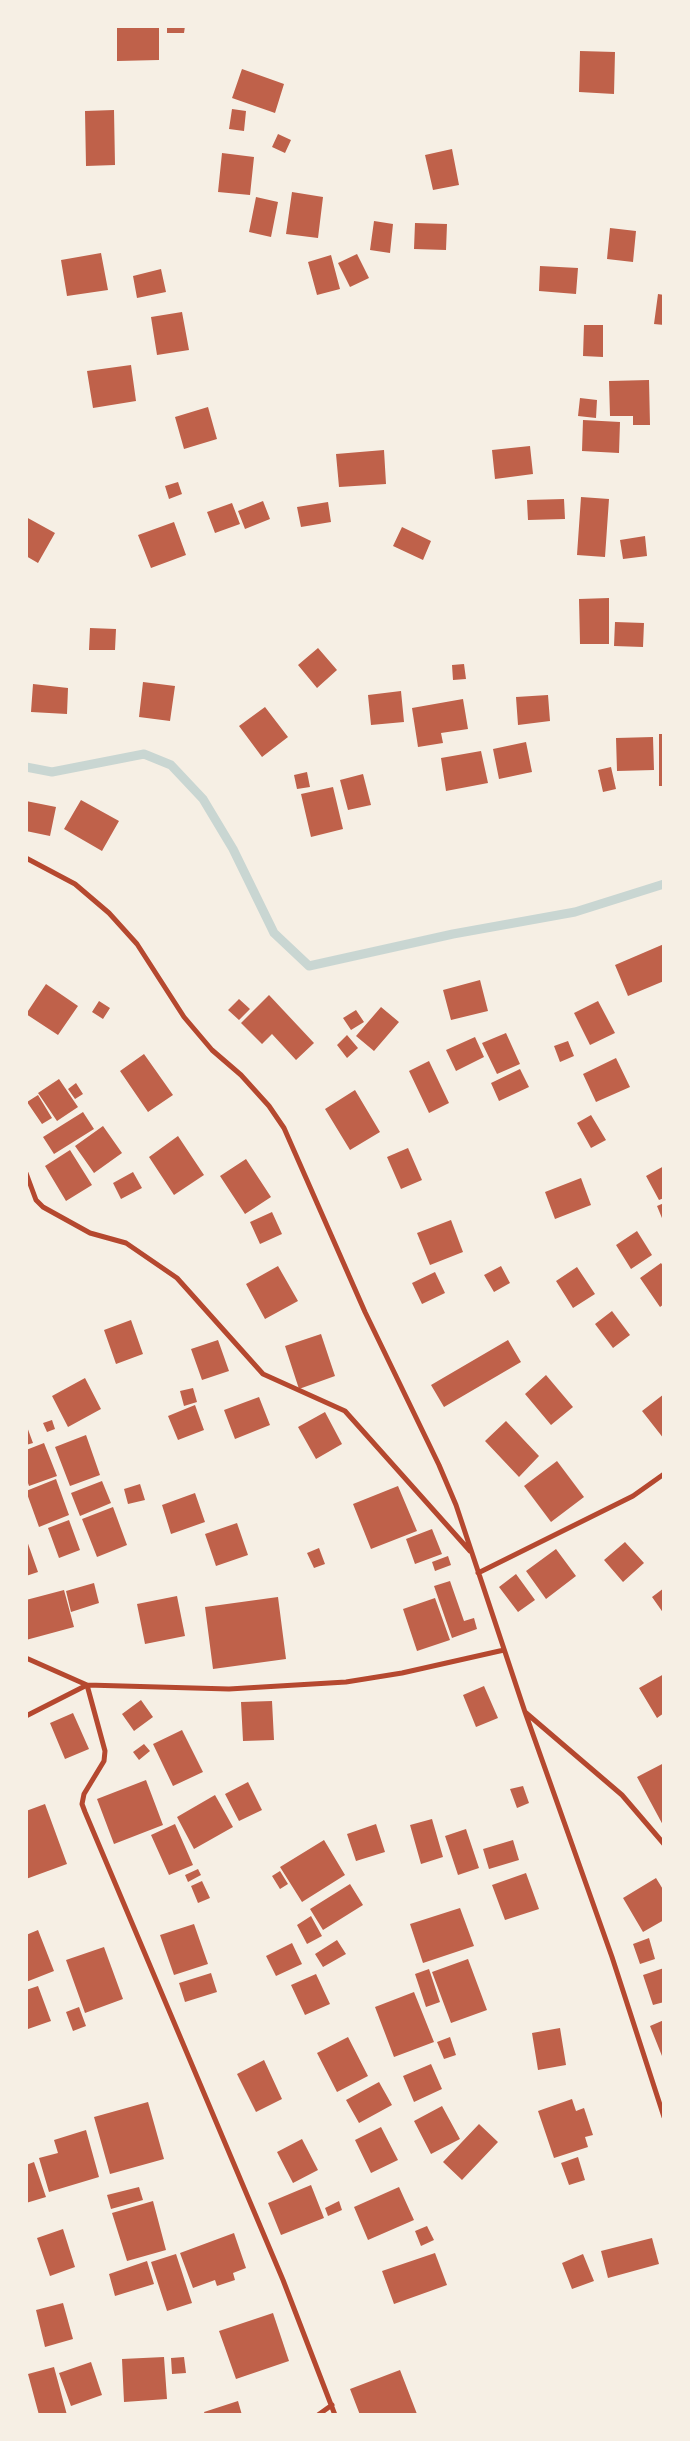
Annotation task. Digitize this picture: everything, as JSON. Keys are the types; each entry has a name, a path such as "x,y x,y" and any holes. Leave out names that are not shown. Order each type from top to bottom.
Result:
{"street":[{"path":"26,858 75,884 108,913 137,944 184,1018 212,1050 241,1075 269,1106 284,1128 365,1312 439,1465 456,1505 525,1712 612,1957 664,2117"},
{"path":"26,1174 36,1200 43,1207 90,1233 126,1243 177,1278 263,1374 345,1411 472,1553"},
{"path":"478,1573 632,1496 664,1474"},
{"path":"26,1658 87,1685 229,1689 346,1682 402,1673 504,1650"},
{"path":"26,1716 87,1685"},
{"path":"87,1685 105,1751 104,1761 84,1794 82,1804 283,2280 335,2415"},
{"path":"525,1712 622,1795 664,1844"},
{"path":"318,2415 332,2405"}],"building":[{"path":"117,26 159,26 159,60 117,61"},
{"path":"167,26 185,26 184,33 167,33"},
{"path":"580,51 615,52 614,94 579,92"},
{"path":"242,69 284,84 275,113 232,98"},
{"path":"232,109 246,111 244,131 229,129"},
{"path":"114,110 115,165 86,166 85,111"},
{"path":"278,134 291,140 285,153 272,147"},
{"path":"452,149 459,185 433,190 425,155"},
{"path":"222,153 254,157 250,195 218,192"},
{"path":"292,192 323,197 318,238 286,234"},
{"path":"256,197 278,202 271,237 249,232"},
{"path":"374,221 393,224 390,253 370,250"},
{"path":"415,223 447,224 446,250 414,249"},
{"path":"610,228 636,231 633,262 607,259"},
{"path":"101,253 108,290 67,296 61,260"},
{"path":"357,254 369,278 350,287 338,263"},
{"path":"331,255 340,289 317,295 308,262"},
{"path":"540,266 578,268 576,294 539,291"},
{"path":"161,269 166,292 137,298 133,276"},
{"path":"658,294 664,295 664,325 654,324"},
{"path":"182,312 189,350 157,355 151,317"},
{"path":"584,325 603,325 603,357 583,356"},
{"path":"131,365 136,401 93,408 87,371"},
{"path":"649,380 650,425 633,425 633,416 610,416 609,381"},
{"path":"580,398 597,400 596,418 578,416"},
{"path":"208,407 217,439 184,449 175,417"},
{"path":"583,420 620,422 619,453 582,451"},
{"path":"530,446 533,474 495,479 492,450"},
{"path":"384,450 386,484 339,487 336,454"},
{"path":"178,482 182,494 169,499 165,486"},
{"path":"581,497 609,499 605,557 577,555"},
{"path":"564,499 565,519 528,520 527,500"},
{"path":"263,501 270,519 245,529 238,511"},
{"path":"328,502 331,522 301,527 297,507"},
{"path":"232,503 240,524 215,533 207,512"},
{"path":"26,517 55,533 38,563 26,556"},
{"path":"174,522 186,555 151,568 138,535"},
{"path":"402,527 431,541 423,560 393,546"},
{"path":"645,536 647,556 623,559 620,540"},
{"path":"609,598 609,644 580,644 579,599"},
{"path":"615,622 644,623 643,647 614,646"},
{"path":"90,628 116,629 115,650 89,650"},
{"path":"318,648 337,670 317,688 298,665"},
{"path":"464,664 466,679 453,680 452,665"},
{"path":"143,682 175,686 170,721 139,717"},
{"path":"33,684 68,688 67,714 31,712"},
{"path":"401,691 404,722 371,725 368,695"},
{"path":"548,695 550,721 518,725 516,697"},
{"path":"463,699 468,729 441,733 443,743 418,747 412,708"},
{"path":"265,707 288,737 262,757 239,726"},
{"path":"659,734 664,734 664,786 659,786"},
{"path":"653,737 654,770 617,771 616,738"},
{"path":"526,742 532,772 499,779 493,749"},
{"path":"481,751 488,783 446,791 441,758"},
{"path":"611,767 616,789 603,792 598,770"},
{"path":"307,772 310,787 297,789 294,775"},
{"path":"363,774 371,805 348,810 340,780"},
{"path":"333,787 343,829 311,837 301,794"},
{"path":"81,800 119,821 102,851 64,829"},
{"path":"26,801 56,807 50,836 26,831"},
{"path":"664,944 664,981 628,996 615,965"},
{"path":"480,980 488,1011 451,1020 443,990"},
{"path":"46,984 78,1006 58,1035 26,1014"},
{"path":"269,995 314,1043 296,1060 272,1034 262,1044 241,1023"},
{"path":"239,999 250,1009 239,1020 228,1010"},
{"path":"99,1001 110,1008 103,1019 92,1012"},
{"path":"598,1001 615,1033 590,1045 574,1013"},
{"path":"381,1007 399,1022 374,1051 356,1036"},
{"path":"356,1010 364,1022 351,1030 343,1018"},
{"path":"506,1033 520,1064 497,1074 482,1043"},
{"path":"347,1035 358,1048 347,1058 337,1045"},
{"path":"475,1037 484,1057 456,1071 446,1050"},
{"path":"568,1041 574,1056 560,1062 554,1046"},
{"path":"144,1054 173,1095 148,1112 120,1071"},
{"path":"616,1058 630,1087 596,1102 583,1074"},
{"path":"429,1061 449,1103 429,1113 409,1071"},
{"path":"520,1069 529,1087 499,1101 491,1083"},
{"path":"59,1079 78,1107 57,1121 38,1093"},
{"path":"76,1083 83,1094 75,1099 68,1089"},
{"path":"355,1090 380,1132 350,1150 325,1109"},
{"path":"38,1095 52,1118 42,1124 27,1102"},
{"path":"83,1112 94,1129 54,1154 43,1137"},
{"path":"591,1115 606,1140 591,1148 577,1123"},
{"path":"103,1126 122,1153 94,1173 75,1146"},
{"path":"178,1136 204,1175 174,1195 149,1157"},
{"path":"408,1148 422,1180 401,1189 387,1157"},
{"path":"70,1150 92,1185 66,1201 45,1166"},
{"path":"246,1159 271,1197 245,1214 220,1176"},
{"path":"664,1166 664,1198 659,1200 646,1176"},
{"path":"133,1172 142,1188 121,1199 113,1183"},
{"path":"581,1178 591,1205 555,1219 545,1192"},
{"path":"664,1203 664,1223 657,1206"},
{"path":"272,1212 282,1234 260,1244 250,1222"},
{"path":"451,1220 463,1252 430,1265 417,1233"},
{"path":"637,1231 652,1255 631,1269 616,1245"},
{"path":"661,1263 664,1267 664,1304 660,1307 640,1278"},
{"path":"278,1266 298,1301 265,1319 246,1284"},
{"path":"501,1266 510,1283 494,1292 484,1275"},
{"path":"577,1267 595,1294 573,1308 556,1281"},
{"path":"435,1272 445,1293 422,1304 412,1283"},
{"path":"612,1311 630,1335 613,1348 595,1324"},
{"path":"131,1320 143,1354 116,1364 104,1330"},
{"path":"321,1334 335,1376 299,1389 285,1346"},
{"path":"218,1340 229,1371 202,1380 191,1349"},
{"path":"508,1340 521,1362 444,1407 431,1385"},
{"path":"546,1375 573,1407 551,1425 525,1394"},
{"path":"85,1378 101,1409 68,1427 52,1396"},
{"path":"193,1388 197,1402 184,1406 180,1391"},
{"path":"664,1394 664,1439 642,1411"},
{"path":"259,1397 270,1425 235,1439 224,1410"},
{"path":"195,1405 204,1430 178,1440 168,1416"},
{"path":"325,1412 342,1444 316,1459 298,1427"},
{"path":"52,1420 55,1429 47,1432 43,1423"},
{"path":"506,1421 539,1456 519,1477 485,1441"},
{"path":"26,1424 33,1443 26,1445"},
{"path":"86,1435 100,1475 70,1486 55,1447"},
{"path":"44,1443 57,1476 29,1486 26,1477 26,1450"},
{"path":"557,1461 584,1497 551,1522 524,1486"},
{"path":"56,1479 69,1515 39,1527 26,1491"},
{"path":"102,1481 111,1503 80,1516 71,1493"},
{"path":"140,1484 145,1500 128,1504 124,1489"},
{"path":"398,1486 417,1531 371,1549 353,1504"},
{"path":"195,1493 205,1522 171,1534 162,1505"},
{"path":"113,1507 127,1545 97,1557 82,1519"},
{"path":"69,1520 80,1550 59,1558 48,1528"},
{"path":"237,1523 248,1555 216,1566 205,1534"},
{"path":"432,1529 442,1554 415,1564 406,1539"},
{"path":"26,1538 38,1572 26,1576"},
{"path":"625,1542 644,1563 623,1582 604,1560"},
{"path":"319,1548 325,1564 314,1568 307,1553"},
{"path":"556,1549 576,1576 546,1599 526,1571"},
{"path":"448,1556 451,1565 435,1571 432,1562"},
{"path":"516,1574 535,1600 518,1612 499,1587"},
{"path":"450,1581 464,1621 474,1618 477,1629 452,1638 434,1586"},
{"path":"94,1583 99,1603 71,1612 66,1591"},
{"path":"664,1588 664,1614 652,1597"},
{"path":"64,1590 74,1627 26,1640 26,1600"},
{"path":"177,1596 185,1636 145,1644 137,1604"},
{"path":"278,1597 286,1659 213,1669 205,1607"},
{"path":"435,1598 450,1640 417,1651 403,1609"},
{"path":"664,1674 664,1713 657,1718 639,1688"},
{"path":"484,1686 498,1718 476,1727 463,1695"},
{"path":"141,1700 153,1717 134,1731 122,1714"},
{"path":"272,1701 274,1740 243,1741 241,1702"},
{"path":"73,1713 89,1749 65,1759 50,1723"},
{"path":"182,1730 203,1772 173,1786 153,1744"},
{"path":"144,1744 150,1751 139,1760 133,1752"},
{"path":"664,1763 664,1827 637,1777"},
{"path":"146,1780 163,1825 114,1844 97,1799"},
{"path":"248,1782 262,1810 239,1821 225,1794"},
{"path":"523,1786 529,1803 517,1808 510,1789"},
{"path":"215,1795 233,1827 194,1849 177,1817"},
{"path":"45,1804 67,1864 26,1879 26,1811"},
{"path":"432,1819 443,1857 421,1864 410,1825"},
{"path":"175,1824 193,1865 169,1875 151,1835"},
{"path":"376,1824 385,1852 356,1861 347,1834"},
{"path":"466,1829 479,1868 458,1875 445,1836"},
{"path":"324,1840 345,1875 302,1902 280,1867"},
{"path":"513,1840 519,1860 489,1869 483,1849"},
{"path":"198,1869 201,1875 188,1882 185,1875"},
{"path":"280,1871 288,1884 280,1889 272,1876"},
{"path":"526,1873 539,1909 505,1920 492,1885"},
{"path":"656,1878 664,1891 664,1920 643,1932 623,1898"},
{"path":"202,1881 210,1898 198,1903 191,1886"},
{"path":"350,1884 363,1905 323,1930 310,1909"},
{"path":"460,1908 474,1946 423,1963 410,1924"},
{"path":"311,1916 322,1936 307,1944 297,1925"},
{"path":"194,1924 208,1964 174,1975 160,1935"},
{"path":"38,1930 54,1971 26,1982 26,1935"},
{"path":"649,1938 655,1959 640,1964 633,1944"},
{"path":"337,1940 346,1954 323,1967 315,1954"},
{"path":"292,1943 302,1964 276,1976 266,1956"},
{"path":"104,1947 123,1999 85,2013 66,1960"},
{"path":"468,1959 487,2010 451,2023 432,1972"},
{"path":"664,1968 664,2002 653,2005 643,1975"},
{"path":"429,1969 440,2002 426,2007 415,1974"},
{"path":"211,1973 217,1992 185,2002 179,1983"},
{"path":"316,1974 330,2004 305,2015 291,1985"},
{"path":"38,1986 51,2021 28,2029 26,1990"},
{"path":"414,1992 434,2042 394,2057 375,2007"},
{"path":"79,2007 86,2026 73,2031 66,2012"},
{"path":"664,2020 664,2055 662,2056 650,2026"},
{"path":"560,2028 566,2065 538,2070 532,2033"},
{"path":"348,2037 368,2076 337,2092 317,2053"},
{"path":"450,2037 456,2055 444,2059 437,2042"},
{"path":"264,2060 282,2099 256,2112 237,2074"},
{"path":"431,2064 442,2089 414,2102 403,2076"},
{"path":"379,2082 392,2105 359,2123 346,2100"},
{"path":"572,2099 576,2111 584,2108 593,2135 585,2137 588,2147 554,2158 538,2111"},
{"path":"148,2102 164,2159 110,2174 94,2117"},
{"path":"442,2106 460,2139 431,2154 414,2121"},
{"path":"479,2124 498,2142 462,2180 443,2162"},
{"path":"381,2127 398,2160 371,2173 355,2140"},
{"path":"86,2130 99,2177 49,2192 39,2158 58,2153 54,2140"},
{"path":"302,2139 318,2170 293,2183 277,2152"},
{"path":"578,2157 585,2180 569,2185 561,2163"},
{"path":"34,2162 46,2197 26,2203 26,2165"},
{"path":"311,2185 324,2218 281,2235 268,2203"},
{"path":"139,2187 143,2200 111,2209 107,2195"},
{"path":"399,2187 414,2220 368,2240 354,2207"},
{"path":"153,2201 166,2250 127,2261 112,2213"},
{"path":"339,2201 342,2210 328,2216 325,2208"},
{"path":"427,2226 434,2240 421,2246 415,2231"},
{"path":"63,2229 75,2267 50,2276 37,2238"},
{"path":"234,2233 246,2268 233,2273 235,2280 217,2286 215,2280 193,2288 180,2253"},
{"path":"652,2238 659,2264 608,2278 601,2251"},
{"path":"435,2253 447,2285 394,2304 382,2271"},
{"path":"176,2254 192,2303 167,2311 151,2262"},
{"path":"583,2254 594,2281 572,2289 562,2263"},
{"path":"147,2261 154,2284 115,2296 109,2274"},
{"path":"63,2303 73,2339 45,2347 36,2310"},
{"path":"273,2313 289,2361 236,2379 219,2331"},
{"path":"164,2357 167,2399 124,2402 122,2359"},
{"path":"184,2357 186,2373 172,2374 171,2358"},
{"path":"91,2362 102,2395 71,2406 59,2373"},
{"path":"54,2367 67,2415 39,2415 28,2374"},
{"path":"400,2370 417,2414 360,2415 350,2389"},
{"path":"238,2401 242,2415 205,2415 204,2412"}],"waterway":[{"path":"26,767 52,772 144,754 171,765 203,799 233,849 274,933 309,966 453,934 575,912 664,884"}]}
